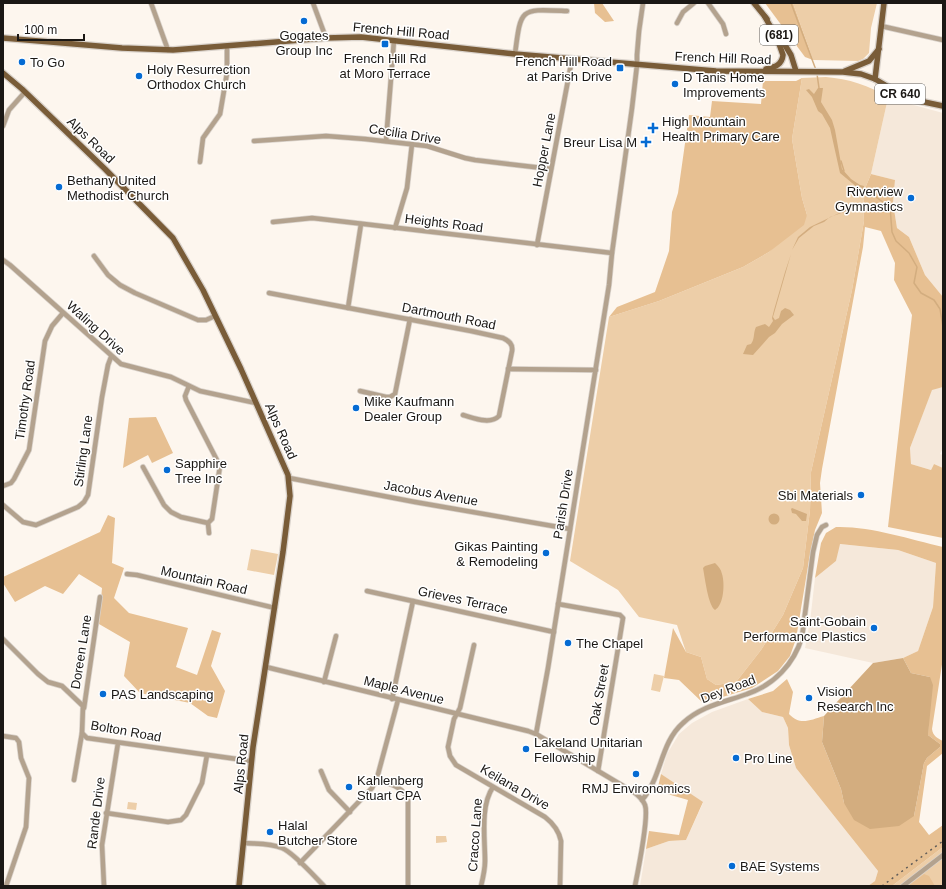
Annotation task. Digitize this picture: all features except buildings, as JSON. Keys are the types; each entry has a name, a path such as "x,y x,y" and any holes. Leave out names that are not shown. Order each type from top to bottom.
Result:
{"main road":[{"name":"(681)","path":"754,3 789,50 796,71"},
{"path":"875,79 884,3"},
{"path":"748,71 775,67 780,64 783,59 782,48 765,16"},
{"name":"French Hill Road","path":"3,38 122,48 168,50 326,38 361,37 515,54 637,65 716,71 796,71"},
{"path":"842,72 869,61 879,49"},
{"name":"CR 640","path":"796,71 861,74 875,79 902,95 919,101 943,106"},
{"name":"Alps Road","path":"3,73 25,92 105,169 170,235 197,278 256,403 289,478 290,496 284,552 251,761 239,886"}],"street":[{"path":"151,3 168,50"},
{"path":"313,3 326,38"},
{"name":"Parish Drive","path":"536,734 554,632 609,285 612,253 623,182 643,3"},
{"path":"677,23 684,12 694,3"},
{"path":"708,3 724,24 726,34"},
{"path":"515,54 518,28 523,15 529,11 535,10 567,11"},
{"path":"881,26 943,40"},
{"path":"386,141 394,40"},
{"path":"200,162 203,138 220,114 227,73 227,46"},
{"name":"Hopper Lane","path":"537,245 572,59"},
{"path":"3,126 9,110 25,92"},
{"name":"Cecilia Drive","path":"254,141 326,136 386,141 427,146 465,158 551,168"},
{"path":"395,228 407,188 412,144"},
{"name":"Heights Road","path":"273,222 312,218 612,253"},
{"path":"348,308 361,224"},
{"path":"94,256 108,275 127,290 198,320 206,320 215,316"},
{"name":"Waling Drive","path":"3,260 116,362 126,366 171,377 206,392 256,403"},
{"name":"Dartmouth Road","path":"269,293 503,338 510,343 512,348 508,369"},
{"name":"Timothy Road","path":"3,486 11,483 14,479 29,450 45,341 52,326 63,313"},
{"path":"360,391 386,397 395,394 410,319"},
{"name":"Stirling Lane","path":"3,505 23,522 36,525 78,507 84,502 88,495 102,397 111,357"},
{"path":"463,415 486,420 494,420 497,418 500,414 508,369 596,370"},
{"path":"189,386 185,399 220,468 212,519 208,523 209,533"},
{"path":"143,467 164,505 171,512 180,517 208,523"},
{"name":"Jacobus Avenue","path":"289,478 570,529"},
{"name":"Dey Road","path":"642,800 650,789 666,745 682,723 707,708 746,695 765,686 781,673 792,660 797,652 802,637 817,535 826,525"},
{"name":"Mountain Road","path":"128,574 275,608"},
{"name":"Grieves Terrace","path":"367,591 554,632"},
{"name":"Doreen Lane","path":"83,710 100,597"},
{"path":"392,699 413,601"},
{"name":"Oak Street","path":"558,604 620,616 623,618 598,771"},
{"path":"324,682 336,636"},
{"name":"Bolton Road","path":"3,640 45,680 62,686 81,703 83,710 82,733 87,738 251,761"},
{"name":"Keilana Drive","path":"474,645 460,708 454,720 448,744 450,756 456,765 545,817 554,826 560,836 561,842 560,886"},
{"name":"Maple Avenue","path":"266,668 510,726 536,734"},
{"path":"300,863 372,788 376,780 398,700"},
{"path":"74,780 82,733"},
{"path":"536,734 634,793 642,800 645,805 646,813 635,886"},
{"path":"3,736 16,738 18,740 21,758 29,778 25,832 6,886"},
{"name":"Rande Drive","path":"104,886 102,845 118,743"},
{"path":"106,812 168,822 181,820 186,815 202,783 207,755"},
{"path":"321,771 329,790 350,812"},
{"path":"376,780 398,786 407,797 408,886"},
{"name":"Cracco Lane","path":"481,886 485,863 485,804 488,793 493,787"},
{"path":"244,843 283,848 324,886"},
{"path":"903,886 943,855"}],"shaded area":[{"path":"594,3 602,3 614,21 605,22 595,13"},
{"path":"765,3 793,3 813,60 805,57"},
{"path":"793,3 877,3 871,28 869,53 863,59 858,61 813,60"},
{"path":"826,77 858,83 881,93 888,98 871,174 866,186 863,205 864,221 852,290 811,472 810,510 803,568 783,615 761,650 736,682 716,685 707,679 701,657 686,652 677,625 639,617 618,590 570,561 609,317 659,301 743,267 769,252 807,215 802,198 792,139 802,78"},
{"path":"802,78 792,139 802,198 807,215 804,225 769,252 743,267 659,301 609,317 617,307 655,292 669,251 672,212 678,193 689,115 710,117 712,101 761,104 763,81 796,81"},
{"path":"818,88 823,88 821,102 832,120 842,169 851,179 864,186 864,193 840,173 830,128 822,114 818,111 812,97 806,90 809,89 814,94"},
{"path":"888,98 943,113 943,297 925,275 909,237 897,228 893,203 895,180 871,174"},
{"path":"871,174 895,180 893,203 897,228 909,237 925,275 943,297 943,387 932,390 910,448 911,464 931,470 934,464 943,468 943,538 888,527 912,315 894,280 895,263 881,231 865,227 863,247 822,469 820,483 822,513 815,530 796,639 790,656 778,671 752,688 703,703 679,680 664,678 673,628 686,652 701,657 707,679 716,685 736,682 761,650 783,615 803,568 810,510 811,472 852,290 864,221 863,205 866,186"},
{"path":"860,203 847,211 833,216"},
{"path":"829,218 814,226 799,238 792,250 798,237 810,227"},
{"path":"791,254 773,317 775,320 779,318 781,311 785,308 790,310 794,315 782,324 753,355 743,354 747,345 751,344 754,338 756,327 765,324 769,327 773,321 772,318 774,310"},
{"path":"943,387 943,448 940,454 943,455 943,468 934,464 931,470 911,464 910,448 932,389"},
{"path":"156,417 173,453 152,463 148,455 123,468 129,418"},
{"path":"792,508 807,514 806,521 802,521 796,514 792,513"},
{"path":"772,514 776,514 778,515 778,523 772,524 769,521 769,517"},
{"path":"108,515 115,518 112,563 124,568 114,598 129,613 188,628 176,667 197,675 212,630 221,633 211,666 225,691 217,718 208,716 190,703 140,693 124,676 130,642 99,624 102,588 79,574 63,594 45,586 15,602 3,583 3,577 100,532"},
{"path":"836,527 849,527 876,531 943,547 943,658 932,729 933,733 943,741 943,753 927,766 919,822 929,835 943,825 943,847 892,886 868,886 875,881 878,871 796,768 789,745 788,728 783,717 762,712 748,699 773,691 787,679 793,692 789,714 793,718 805,721 824,716 822,742 841,789 844,803 914,816 924,763 927,758 940,747 940,744 928,735 930,677 911,673 903,658 918,651 933,607 936,563 898,550 840,544 836,561 815,578 821,543 826,533"},
{"path":"839,544 898,550 936,563 933,607 918,651 903,658 873,663 805,648 810,622 815,578 836,561"},
{"path":"251,549 278,554 274,575 247,570"},
{"path":"715,563 722,572 723,588 722,599 715,610 710,603 703,568"},
{"path":"903,658 911,673 930,677 933,685 928,735 940,744 940,747 927,758 924,763 914,816 899,826 870,829 854,820 844,803 841,789 822,742 824,716 873,663"},
{"path":"654,674 664,676 660,692 651,690"},
{"path":"748,699 762,712 783,717 788,728 789,745 796,768 878,871 875,881 868,886 640,886 646,849 669,841 686,840 703,803 661,774 667,754 679,734 692,723 712,712"},
{"path":"661,774 703,802 686,840 669,841 646,849 649,831 679,835 688,800 657,791"},
{"path":"128,802 137,803 136,810 127,809"},
{"path":"436,836 446,836 447,842 436,843"},
{"path":"943,847 943,886 892,886"},
{"path":"924,874 929,876 935,886 908,886"}],"waterway":[{"path":"791,3 816,70"},
{"path":"817,74 819,88"},
{"path":"841,161 844,171"},
{"path":"863,188 890,207 892,232 896,241 909,253 917,267 914,283 921,293 934,300 940,309 943,327"}],"railway":[{"path":"882,886 943,841"}],"place":[{"name":"Gogates Group Inc","path":"304,21"},
{"name":"French Hill Rd at Moro Terrace","path":"385,44"},
{"name":"To Go","path":"22,62"},
{"name":"French Hill Road at Parish Drive","path":"620,68"},
{"name":"Holy Resurrection Orthodox Church","path":"139,76"},
{"name":"D Tanis Home Improvements","path":"675,84"},
{"name":"High Mountain Health Primary Care","path":"653,128"},
{"name":"Breur Lisa M","path":"646,142"},
{"name":"Bethany United Methodist Church","path":"59,187"},
{"name":"Riverview Gymnastics","path":"911,198"},
{"name":"Mike Kaufmann Dealer Group","path":"356,408"},
{"name":"Sapphire Tree Inc","path":"167,470"},
{"name":"Sbi Materials","path":"861,495"},
{"name":"Gikas Painting & Remodeling","path":"546,553"},
{"name":"Saint-Gobain Performance Plastics","path":"874,628"},
{"name":"The Chapel","path":"568,643"},
{"name":"PAS Landscaping","path":"103,694"},
{"name":"Vision Research Inc","path":"809,698"},
{"name":"Lakeland Unitarian Fellowship","path":"526,749"},
{"name":"Pro Line","path":"736,758"},
{"name":"RMJ Environomics","path":"636,774"},
{"name":"Kahlenberg Stuart CPA","path":"349,787"},
{"name":"Halal Butcher Store","path":"270,832"},
{"name":"BAE Systems","path":"732,866"}]}
